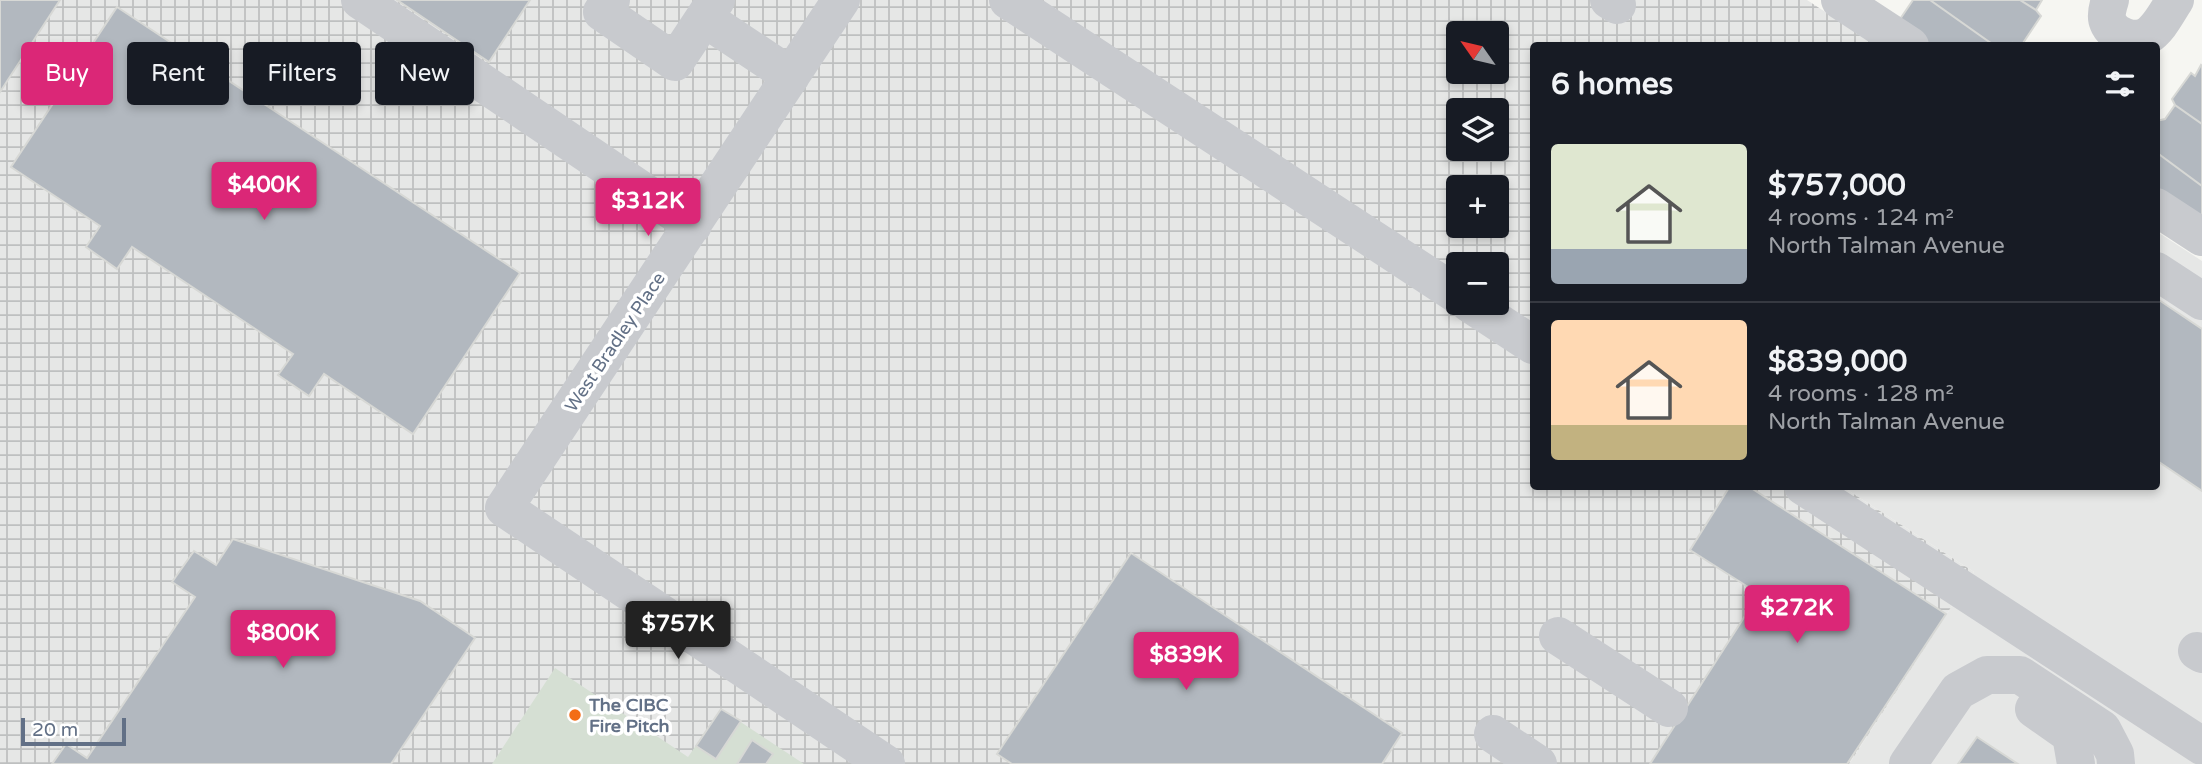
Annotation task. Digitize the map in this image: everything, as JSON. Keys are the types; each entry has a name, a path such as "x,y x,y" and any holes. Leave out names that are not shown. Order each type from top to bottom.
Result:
{"street":[{"path":"360,0 693,225"},
{"path":"611,0 602,12 675,61 710,9 791,76"},
{"name":"West Bradley Place","path":"841,0 505,508 886,764"},
{"path":"1008,0 1446,287"},
{"path":"1840,0 1904,42"},
{"path":"2110,0 2107,22 2112,29 2122,36 2140,39 2156,28 2175,0"},
{"path":"2160,210 2202,237"},
{"path":"2160,274 2202,301"},
{"path":"1487,315 1530,343"},
{"path":"1809,490 2202,746"},
{"path":"1558,636 1669,708"},
{"path":"1908,764 1958,691 1987,674 2020,675 2102,729 2115,754 2116,764"},
{"path":"1935,764 1973,708 1995,697 2014,697 2049,717 2071,735 2076,764"},
{"path":"2049,717 2047,740 2050,764"},
{"path":"1493,734 1538,764"}],"shaded area":[{"path":"0,0 1807,0 1871,42 1530,42 1530,490 1848,490 1974,572 1849,764 0,764"},
{"path":"2160,234 2202,261 2202,764 1849,764 1974,572 1848,490 2160,490"},
{"name":"The CIBC Fire Pitch","path":"555,668 688,757 721,709 804,764 492,764"}],"building":[{"path":"0,0 60,0 33,42 21,42 21,60 0,92"},
{"path":"397,0 530,0 489,62 474,52 474,42 459,42"},
{"path":"1913,0 1930,0 1989,42 1915,42 1894,28"},
{"path":"1930,0 2020,0 2041,16 2024,42 1989,42"},
{"path":"2020,0 2042,0 2036,10"},
{"path":"117,7 170,42 127,42 127,105 229,105 229,81 243,90 243,105 265,105 520,273 413,434 324,374 309,396 278,375 293,354 132,247 117,269 86,247 100,226 11,167 52,105 113,105 113,42 94,42"},
{"path":"2201,65 2202,124 2175,105 2172,99 2191,73 2195,76"},
{"path":"2175,105 2202,124 2202,186 2160,155 2160,120 2165,119"},
{"path":"2160,155 2202,186 2202,232 2160,205"},
{"path":"2160,301 2202,329 2202,491 2160,463"},
{"path":"1728,490 1754,490 1946,614 1847,764 1650,764 1759,594 1690,550"},
{"path":"233,539 420,601 475,638 391,764 52,764 66,744 87,758 195,597 172,582 194,551 216,565"},
{"path":"1131,553 1402,733 1382,764 1012,764 997,754"},
{"path":"721,709 741,721 716,759 696,746"},
{"path":"1977,737 2018,764 1958,764"},
{"path":"752,740 773,754 766,764 737,764"}],"place":[{"name":"The CIBC Fire Pitch","path":"575,715"}]}
